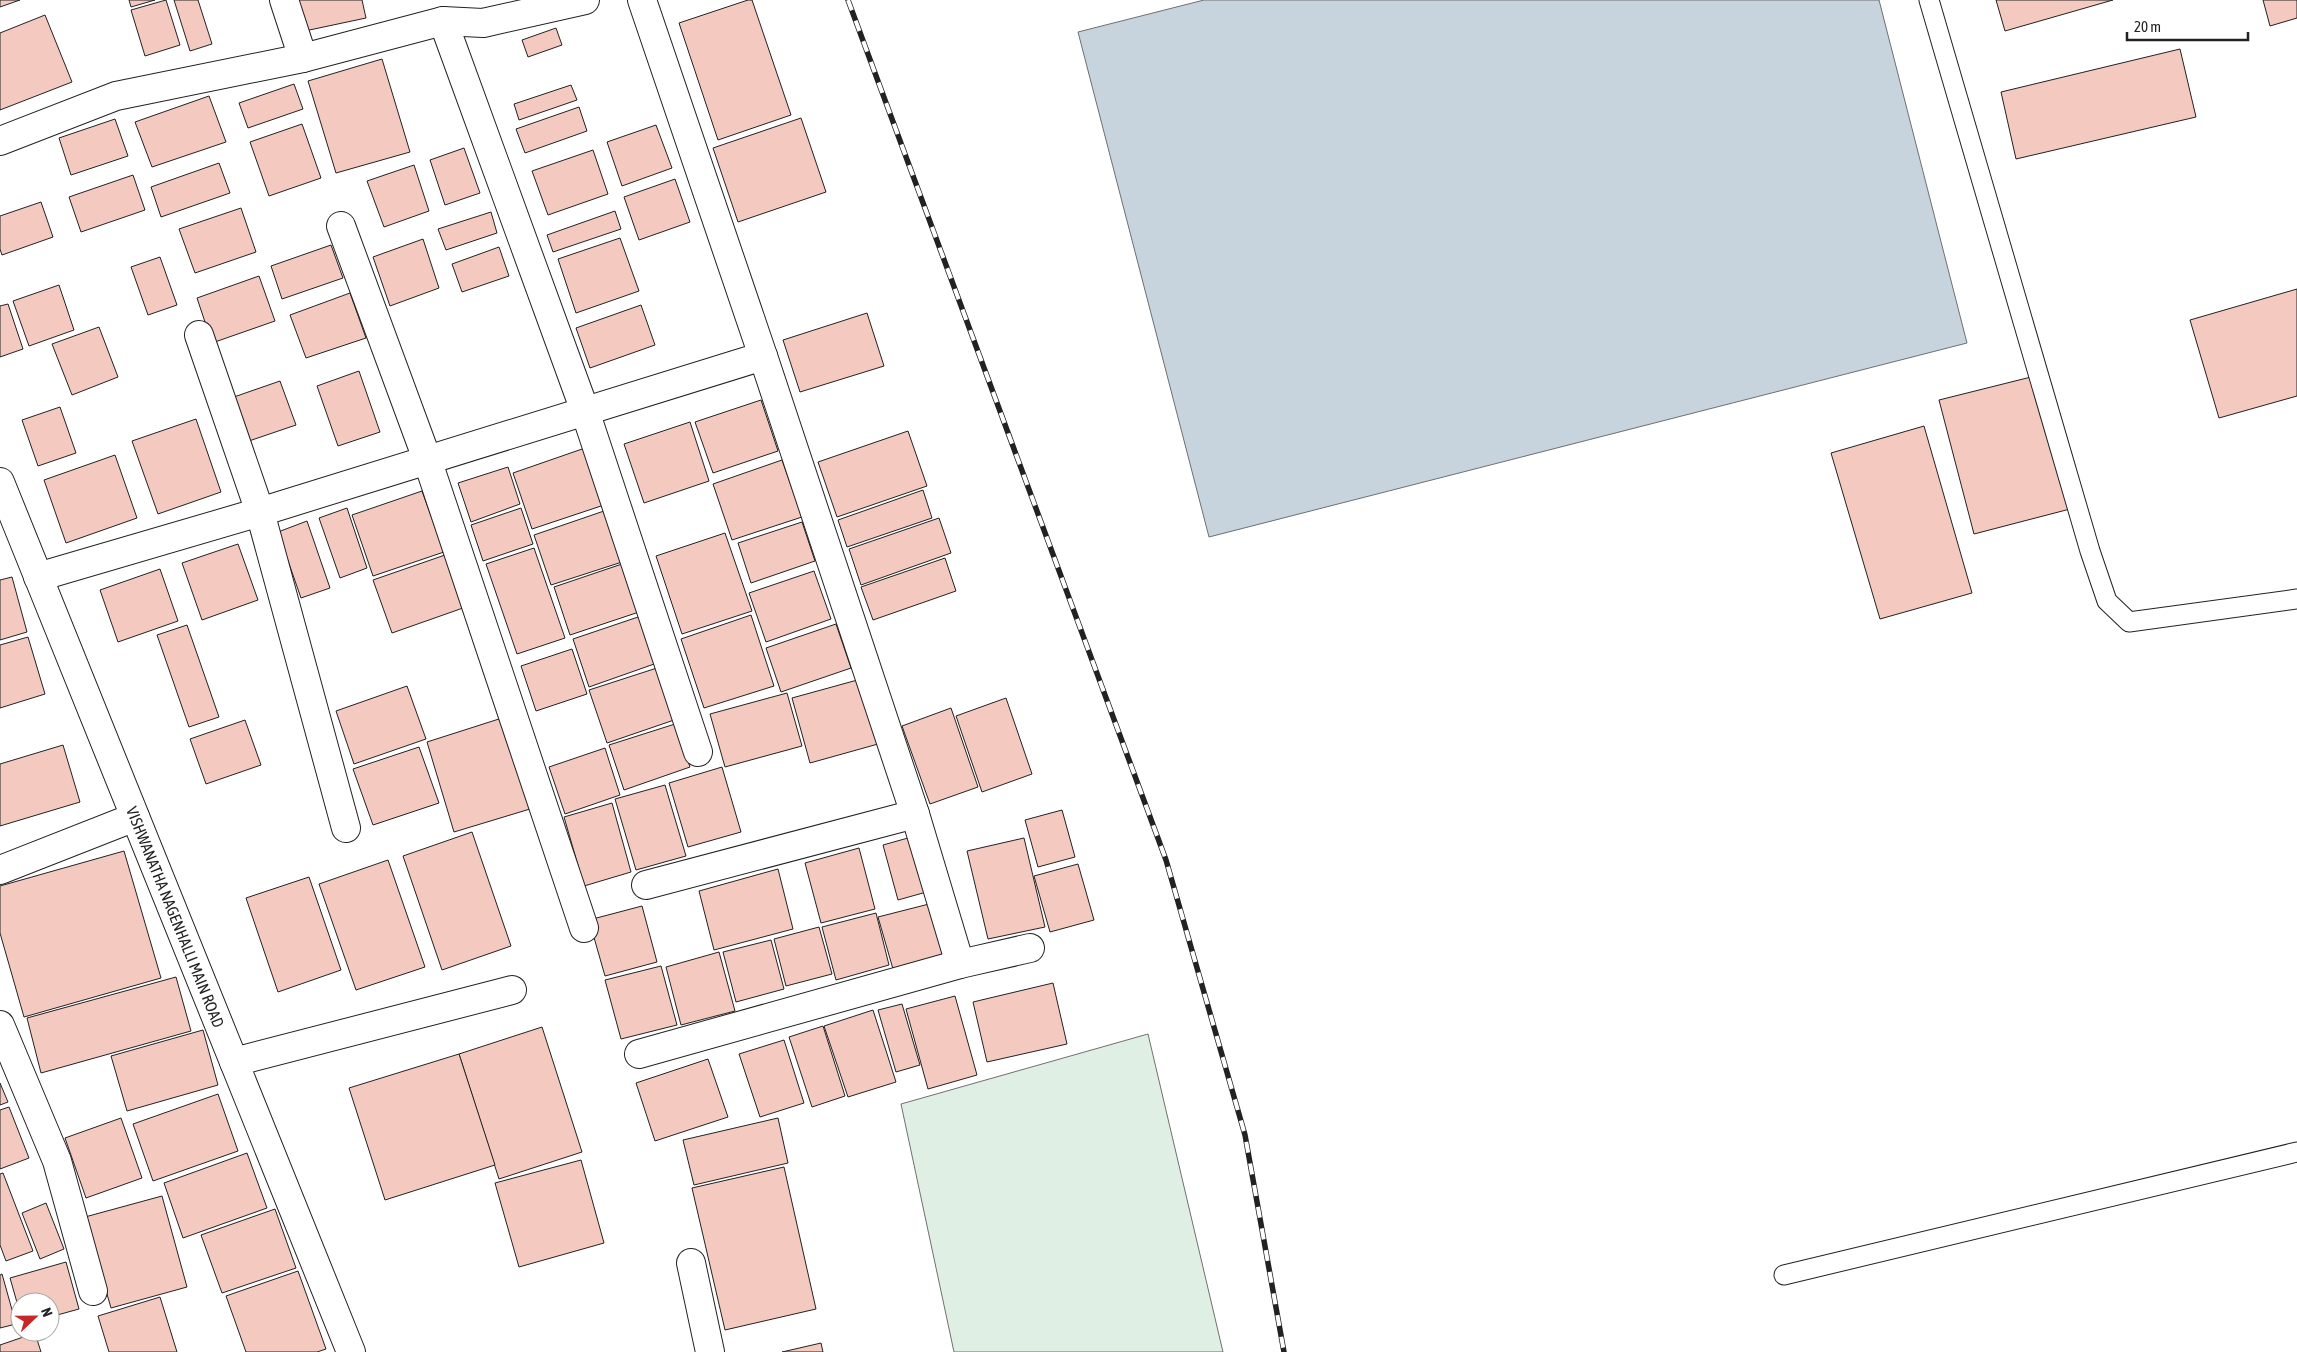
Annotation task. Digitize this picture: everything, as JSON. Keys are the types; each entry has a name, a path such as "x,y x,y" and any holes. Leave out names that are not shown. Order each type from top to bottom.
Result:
{"street":[{"path":"284,0 303,58"},
{"path":"0,140 116,96 303,58 480,12 585,0"},
{"path":"642,0 916,814 960,964"},
{"path":"443,21 585,411 698,752"},
{"path":"341,226 427,459 584,928"},
{"path":"199,335 260,512 346,828"},
{"path":"38,577 260,512 763,356"},
{"name":"VISHWANATHA NAGENHALLI MAIN ROAD","path":"0,482 351,1352"},
{"path":"646,885 916,814"},
{"path":"0,870 135,817"},
{"path":"639,1054 960,964 1030,948"},
{"path":"234,1062 512,990"},
{"path":"0,1025 57,1160 93,1291"},
{"path":"691,1262 710,1352"}],"lane":[{"path":"1929,0 2090,551 2107,601 2129,622 2297,599"},
{"path":"1784,1275 2297,1152"}],"green space":[{"path":"1148,1034 1223,1352 954,1352 901,1104"}],"shaded area":[{"path":"1204,0 1879,0 1967,343 1209,537 1078,32"}],"building":[{"path":"0,0 20,0 0,7"},
{"path":"129,0 155,0 131,7"},
{"path":"166,0 180,45 145,56 131,10"},
{"path":"174,0 198,0 212,44 190,51"},
{"path":"293,0 362,0 366,18 300,32"},
{"path":"752,0 791,115 718,140 679,23"},
{"path":"1996,0 2113,0 2005,31"},
{"path":"2263,0 2297,0 2297,18 2270,26"},
{"path":"45,15 72,82 0,110 0,33"},
{"path":"556,28 562,45 528,57 522,40"},
{"path":"2180,49 2196,117 2016,159 2001,92"},
{"path":"382,59 410,152 336,173 308,81"},
{"path":"294,84 303,109 248,128 239,103"},
{"path":"571,85 577,100 519,120 514,104"},
{"path":"209,96 226,142 152,167 135,122"},
{"path":"579,107 587,131 525,153 516,129"},
{"path":"801,118 826,192 738,222 713,148"},
{"path":"115,119 128,156 71,175 59,138"},
{"path":"302,124 321,178 269,196 250,142"},
{"path":"656,125 672,168 622,186 607,142"},
{"path":"464,148 480,193 445,205 430,160"},
{"path":"593,150 608,194 548,215 532,171"},
{"path":"219,163 230,193 161,217 151,187"},
{"path":"414,165 429,211 384,227 367,181"},
{"path":"133,175 145,210 81,232 69,197"},
{"path":"675,179 690,222 639,240 624,197"},
{"path":"41,202 53,237 2,255 0,249 0,216"},
{"path":"241,208 256,252 195,273 179,229"},
{"path":"615,211 621,229 553,252 547,235"},
{"path":"491,212 497,233 446,250 438,229"},
{"path":"620,238 639,291 576,313 558,259"},
{"path":"423,239 439,288 390,306 373,257"},
{"path":"331,245 343,278 282,299 271,266"},
{"path":"499,247 509,276 462,292 452,264"},
{"path":"160,257 177,305 148,315 131,267"},
{"path":"259,276 275,321 212,343 197,298"},
{"path":"59,285 74,330 29,346 13,301"},
{"path":"2297,289 2297,396 2219,418 2190,320"},
{"path":"350,293 366,338 306,358 290,315"},
{"path":"8,304 23,349 0,357 0,306"},
{"path":"641,305 655,345 590,368 576,328"},
{"path":"867,313 884,366 800,392 783,340"},
{"path":"99,327 118,377 72,395 52,344"},
{"path":"359,371 380,432 338,446 317,386"},
{"path":"2035,376 2070,509 1974,534 1939,400"},
{"path":"280,381 296,425 246,442 231,398"},
{"path":"761,400 778,451 713,473 695,422"},
{"path":"60,407 76,453 38,466 22,420"},
{"path":"196,419 221,492 158,514 132,441"},
{"path":"690,422 709,481 644,503 624,444"},
{"path":"1924,426 1972,593 1880,619 1831,453"},
{"path":"908,431 927,486 837,517 818,462"},
{"path":"585,448 604,505 532,529 513,473"},
{"path":"115,455 137,518 66,543 44,480"},
{"path":"782,460 802,517 732,540 713,484"},
{"path":"508,467 520,504 471,522 458,483"},
{"path":"923,490 932,518 847,547 838,520"},
{"path":"422,491 444,552 373,576 352,515"},
{"path":"347,508 367,568 340,578 319,518"},
{"path":"521,508 533,544 483,561 471,525"},
{"path":"604,511 622,562 551,585 534,535"},
{"path":"939,518 951,553 861,585 849,549"},
{"path":"307,521 330,588 301,598 278,532"},
{"path":"802,522 815,561 751,583 738,543"},
{"path":"725,533 752,611 682,634 656,556"},
{"path":"238,544 258,600 202,620 182,563"},
{"path":"534,548 565,638 517,654 486,564"},
{"path":"445,555 463,608 392,633 373,580"},
{"path":"945,558 956,591 873,620 861,587"},
{"path":"622,564 639,612 570,635 554,587"},
{"path":"160,569 178,621 118,642 100,590"},
{"path":"814,571 831,619 766,642 749,593"},
{"path":"12,577 27,632 0,640 0,580"},
{"path":"751,615 774,686 704,708 681,639"},
{"path":"641,616 657,663 589,687 573,639"},
{"path":"836,624 851,668 781,692 766,648"},
{"path":"187,625 219,717 189,727 157,635"},
{"path":"28,637 45,694 0,708 0,645"},
{"path":"572,649 587,694 536,711 521,666"},
{"path":"660,667 677,719 607,743 589,690"},
{"path":"861,679 878,744 810,763 792,698"},
{"path":"407,686 426,739 354,764 336,711"},
{"path":"787,693 802,746 725,767 710,714"},
{"path":"1006,698 1032,774 982,792 956,716"},
{"path":"951,708 978,787 930,804 902,726"},
{"path":"502,718 530,809 454,832 427,742"},
{"path":"245,720 261,765 206,784 190,739"},
{"path":"675,724 690,767 624,790 609,745"},
{"path":"63,745 80,802 0,826 0,764"},
{"path":"419,747 439,803 373,825 353,769"},
{"path":"605,748 620,795 565,814 549,767"},
{"path":"722,767 741,832 688,847 669,783"},
{"path":"665,785 686,856 636,870 615,799"},
{"path":"612,803 631,872 584,886 564,817"},
{"path":"1062,810 1075,857 1038,867 1025,820"},
{"path":"472,832 511,946 442,970 403,856"},
{"path":"915,836 930,891 898,900 883,845"},
{"path":"1024,838 1045,927 988,939 967,851"},
{"path":"859,848 875,909 821,923 805,863"},
{"path":"124,851 161,978 24,1017 0,933 0,886"},
{"path":"388,860 425,967 356,990 319,884"},
{"path":"1078,864 1094,920 1050,932 1034,876"},
{"path":"778,869 793,929 714,950 699,891"},
{"path":"309,877 341,970 278,992 246,898"},
{"path":"929,904 943,956 893,969 878,917"},
{"path":"642,906 657,962 605,976 589,920"},
{"path":"876,913 889,965 836,980 822,927"},
{"path":"819,927 832,974 786,986 774,939"},
{"path":"771,940 784,989 736,1002 723,952"},
{"path":"719,952 735,1011 681,1025 666,967"},
{"path":"661,966 677,1025 621,1039 605,980"},
{"path":"176,977 191,1031 41,1073 27,1018"},
{"path":"1053,983 1067,1044 987,1062 973,1002"},
{"path":"955,996 977,1075 928,1089 906,1009"},
{"path":"902,1004 920,1065 896,1072 878,1010"},
{"path":"873,1010 896,1082 848,1097 824,1026"},
{"path":"823,1026 845,1096 812,1107 789,1037"},
{"path":"542,1027 582,1152 499,1179 459,1054"},
{"path":"203,1030 218,1085 127,1111 111,1056"},
{"path":"784,1040 804,1103 760,1117 739,1054"},
{"path":"459,1054 495,1165 385,1200 349,1088"},
{"path":"708,1059 728,1117 655,1141 636,1083"},
{"path":"0,1083 8,1102 0,1105"},
{"path":"218,1094 238,1151 153,1181 133,1124"},
{"path":"9,1107 29,1158 0,1169 0,1110"},
{"path":"121,1118 142,1178 86,1198 65,1138"},
{"path":"778,1118 788,1163 694,1185 683,1140"},
{"path":"247,1153 267,1208 183,1238 164,1183"},
{"path":"581,1160 604,1243 519,1267 495,1183"},
{"path":"784,1167 816,1309 725,1330 692,1188"},
{"path":"3,1173 33,1251 6,1261 0,1245 0,1174"},
{"path":"162,1196 187,1287 111,1308 85,1217"},
{"path":"46,1203 64,1249 40,1259 22,1213"},
{"path":"275,1209 296,1268 222,1293 201,1235"},
{"path":"66,1262 79,1309 60,1314 60,1292 14,1292 10,1278"},
{"path":"298,1271 326,1349 317,1352 246,1352 226,1296"},
{"path":"2,1274 10,1303 10,1326 0,1328 0,1275"},
{"path":"160,1297 177,1352 109,1352 98,1316"},
{"path":"10,1342 38,1342 41,1352 0,1352 0,1345"},
{"path":"821,1343 823,1352 782,1352"}],"railway":[{"path":"848,0 1166,860 1245,1135 1284,1352"}]}
